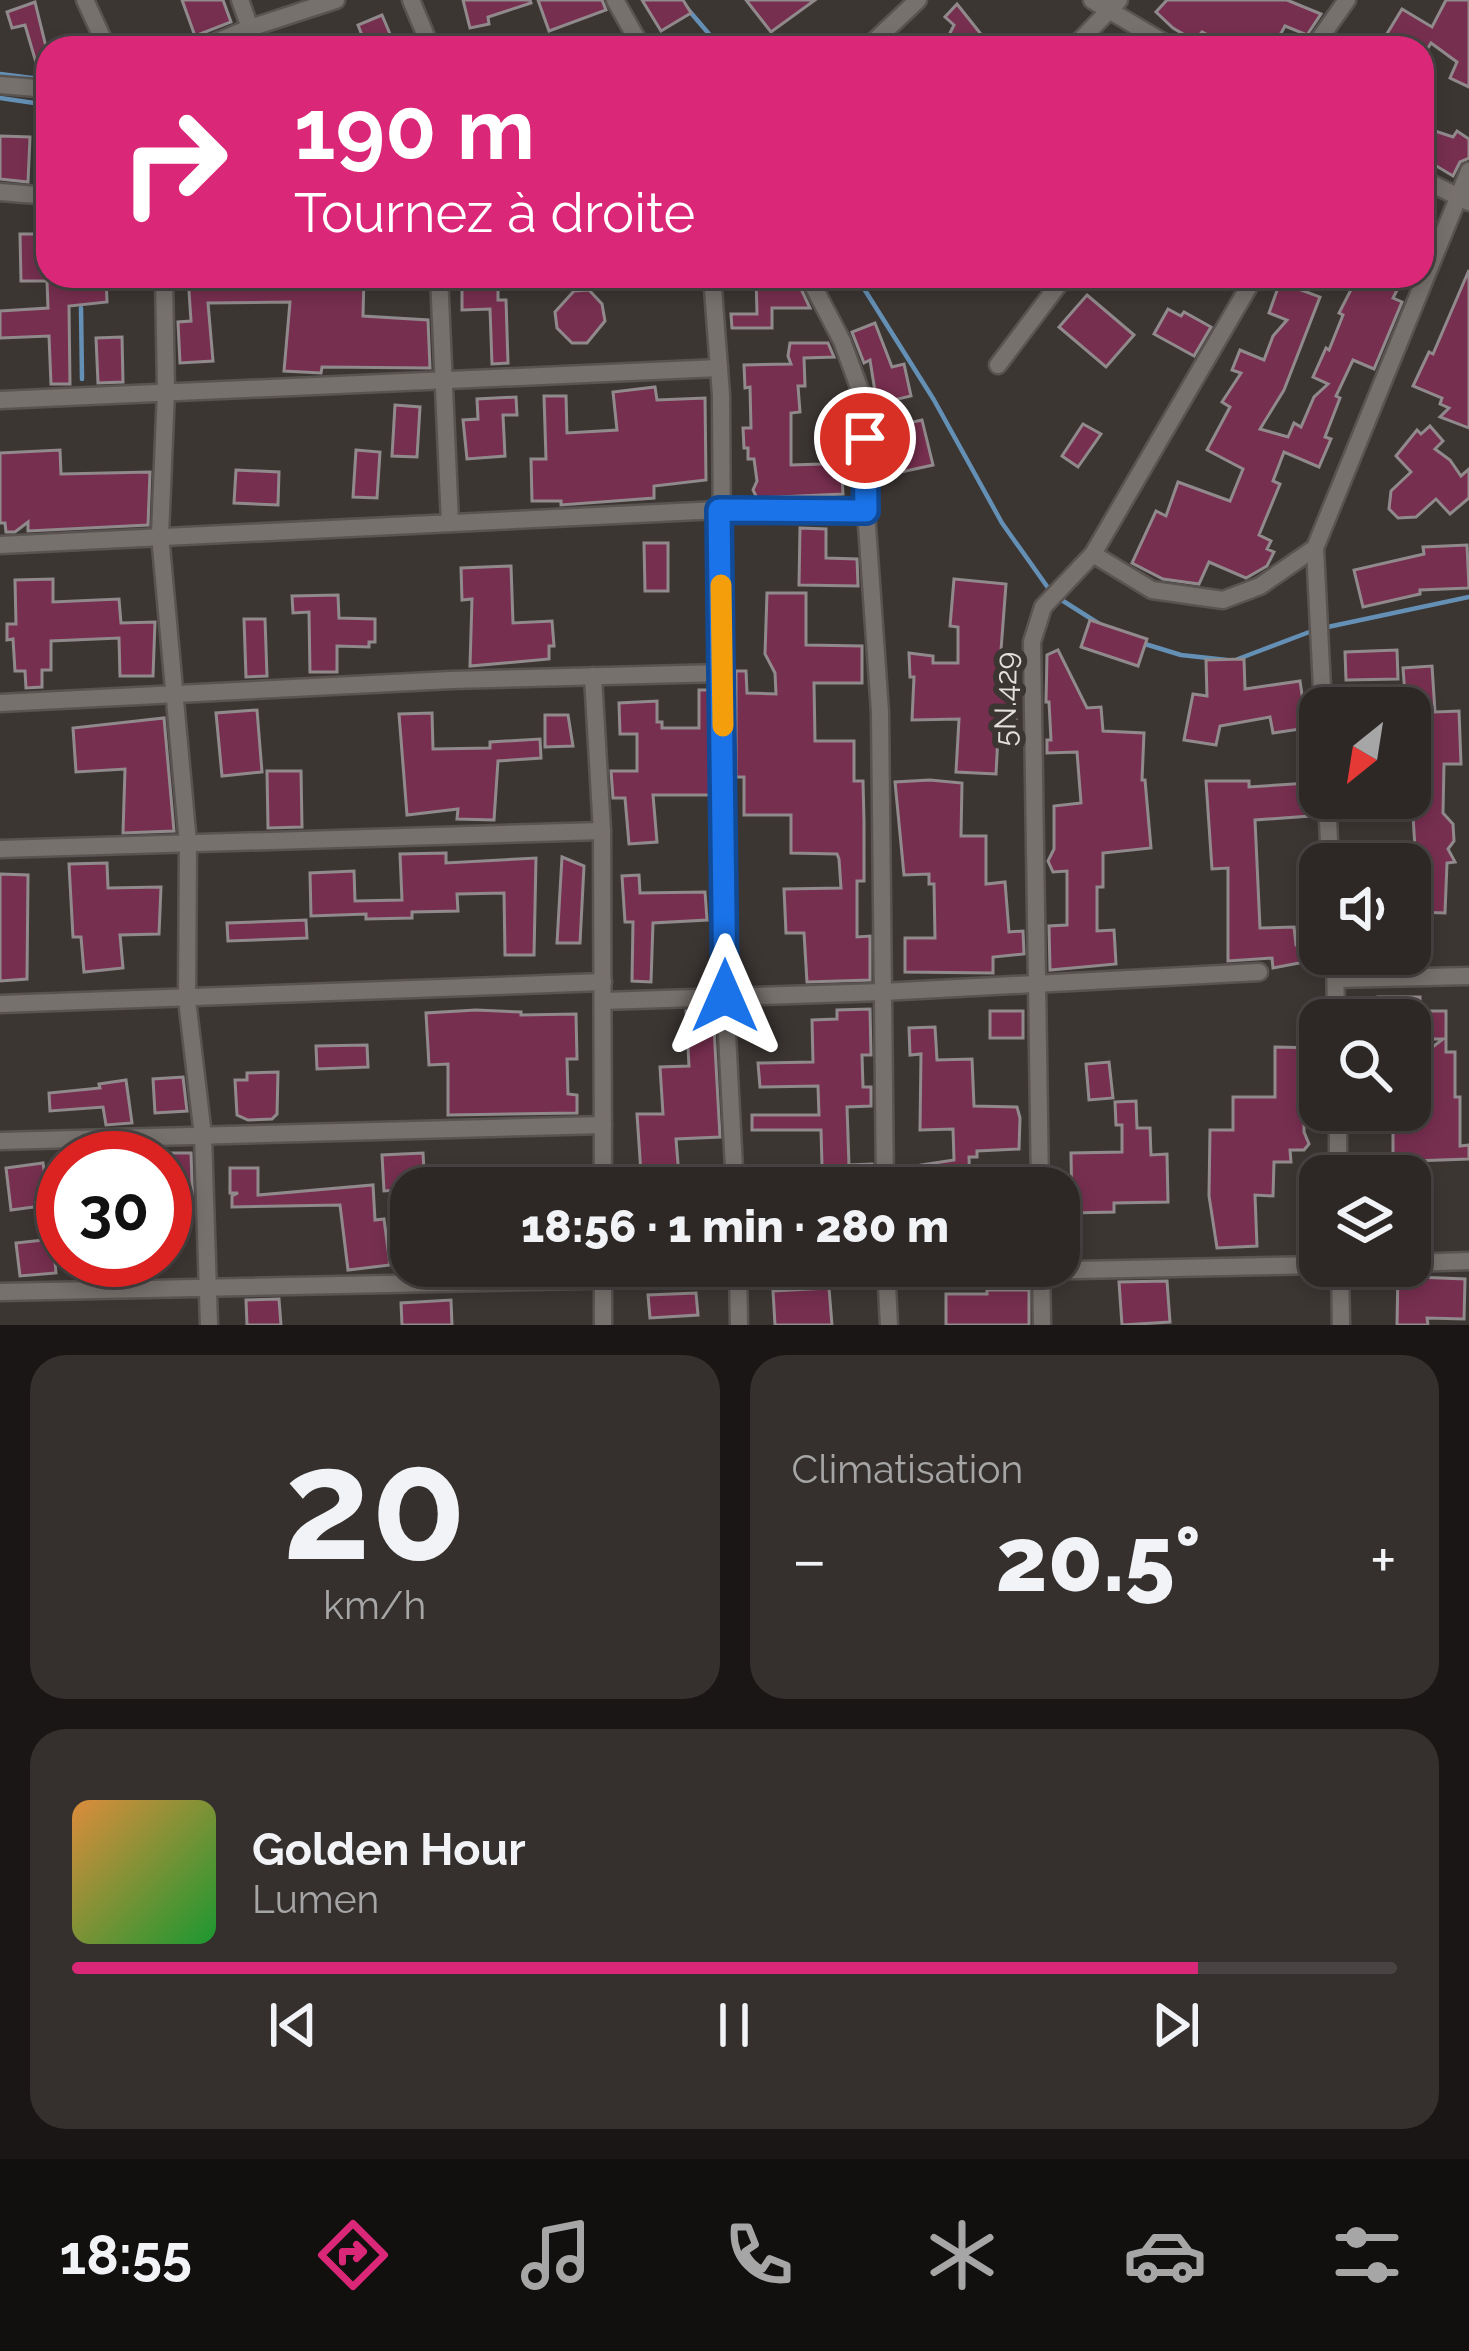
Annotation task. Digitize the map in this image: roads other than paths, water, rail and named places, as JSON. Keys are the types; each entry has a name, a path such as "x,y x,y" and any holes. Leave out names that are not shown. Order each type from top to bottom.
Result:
{"street":[{"path":"86,0 101,36"},
{"path":"240,0 250,28"},
{"path":"231,36 336,0"},
{"path":"411,0 426,36"},
{"path":"615,0 635,36"},
{"path":"880,36 918,0"},
{"path":"1092,0 1113,6 1156,36"},
{"path":"1322,36 1347,0"},
{"path":"1084,36 1113,6"},
{"path":"0,85 36,88"},
{"path":"1434,267 1463,199 1469,171"},
{"path":"1434,185 1463,199"},
{"path":"0,192 36,195"},
{"path":"164,288 160,536 188,843 187,1000 203,1136 209,1325"},
{"path":"439,288 450,523"},
{"path":"713,288 719,368 725,996 734,1167"},
{"path":"814,288 842,340 864,401 866,511 880,712 885,1167"},
{"path":"998,365 1056,288"},
{"name":"5N.429","path":"1040,1167 1032,641 1043,607 1093,554 1249,288"},
{"path":"1322,687 1315,548 1425,288"},
{"path":"0,400 719,368"},
{"path":"0,544 719,510 866,511"},
{"path":"1093,554 1152,590 1223,599 1260,586 1315,548"},
{"path":"0,703 723,673"},
{"path":"593,676 602,831 603,1167"},
{"path":"0,849 602,831"},
{"path":"0,1004 603,991 725,996 1259,972"},
{"path":"1336,975 1336,999"},
{"path":"1336,979 1469,976"},
{"path":"0,1141 603,1124"},
{"path":"1431,1262 1469,1261"},
{"path":"1080,1267 1299,1264"},
{"path":"0,1292 390,1282"},
{"path":"603,1287 604,1325"},
{"path":"739,1287 739,1325"},
{"path":"887,1287 889,1325"},
{"path":"1041,1287 1042,1325"},
{"path":"1341,1287 1342,1325"}],"waterway":[{"path":"680,0 711,36"},
{"path":"0,74 36,78"},
{"path":"0,98 36,103"},
{"path":"864,288 934,400 1002,523 1051,592"},
{"path":"81,308 82,379"},
{"path":"1323,628 1469,597"},
{"path":"1060,599 1101,625"},
{"path":"1238,659 1312,631"},
{"path":"1145,644 1181,655 1227,660"}]}
